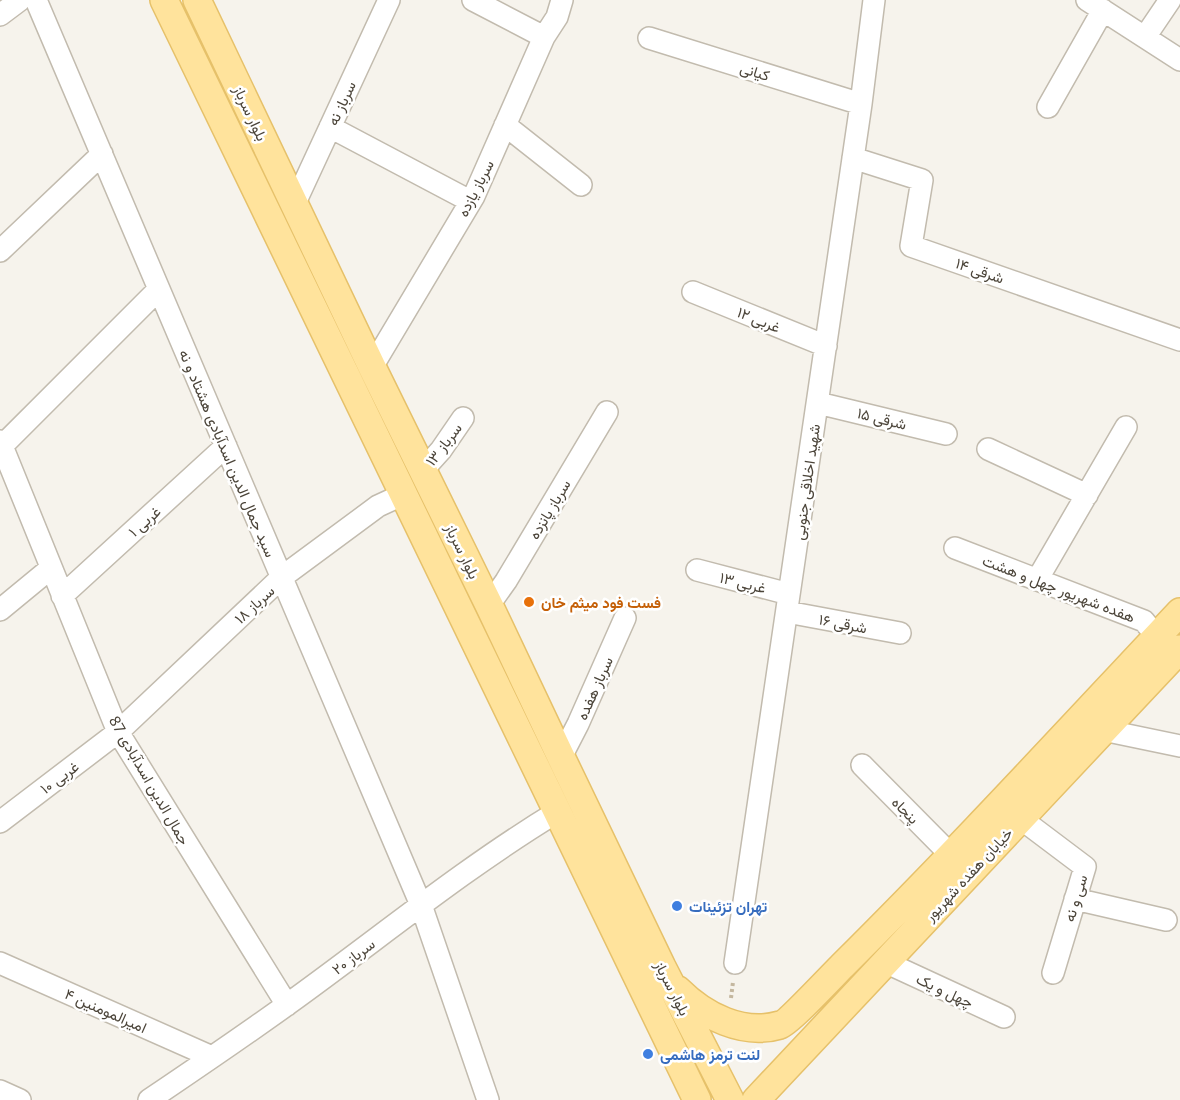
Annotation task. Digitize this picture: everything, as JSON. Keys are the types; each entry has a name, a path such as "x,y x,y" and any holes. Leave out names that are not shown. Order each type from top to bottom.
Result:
{"main road":[{"name":"بلوار سرباز","path":"164,0 697,1100"},
{"name":"بلوار سرباز","path":"197,0 662,967 730,1100"},
{"path":"662,967 674,986 707,1014 727,1023 754,1029 783,1025 899,910 1056,746 1168,643 1180,612"},
{"name":"خیابان هفده شهریور","path":"756,1100 1103,730 1168,643"}],"street":[{"path":"0,15 20,0"},
{"name":"سید جمال الدین اسدآبادی هشتاد و نه","path":"36,0 421,905 488,1100"},
{"name":"سرباز نه","path":"294,205 388,0"},
{"path":"473,0 544,37"},
{"name":"سرباز یازده","path":"372,367 470,201 544,37 557,18 562,0"},
{"name":"شهید اخلاقی جنوبی","path":"735,963 818,403 874,0"},
{"path":"1145,37 1170,0"},
{"path":"1047,107 1095,5 1180,60"},
{"name":"کیانی","path":"649,38 861,104"},
{"path":"505,125 581,185"},
{"path":"330,127 470,201"},
{"path":"0,251 102,154"},
{"name":"شرقی ۱۴","path":"853,158 922,180 911,246 1180,340"},
{"path":"1,443 159,289"},
{"name":"غربی ۱۲","path":"693,292 826,346"},
{"name":"شرقی ۱۵","path":"818,403 946,434"},
{"name":"سرباز پانزده","path":"489,605 506,581 607,412"},
{"name":"سرباز ۱۳","path":"423,470 441,450 463,417"},
{"path":"1037,580 1126,427"},
{"name":"جمال الدین اسدآبادی 87","path":"1,443 118,732 287,1005"},
{"name":"غربی ۱","path":"62,596 226,446"},
{"path":"988,449 1087,495"},
{"name":"سرباز ۱۸","path":"118,732 282,577 378,506 404,494"},
{"name":"هفده شهریور چهل و هشت","path":"955,548 1144,621 1168,643"},
{"path":"0,610 51,568"},
{"name":"غربی ۱۳","path":"697,570 788,603"},
{"name":"شرقی ۱۶","path":"788,603 900,633"},
{"name":"سرباز هفده","path":"561,757 625,618"},
{"path":"1103,730 1180,747"},
{"name":"غربی ۱۰","path":"0,822 118,732"},
{"name":"پنجاه","path":"862,765 951,855"},
{"name":"سرباز ۲۰","path":"149,1100 287,1005 528,829 557,812"},
{"name":"سی و نه","path":"1020,818 1085,867 1053,973"},
{"path":"1075,899 1166,920"},
{"name":"چهل و یک","path":"885,962 1004,1017"},
{"name":"امیرالمومنین ۴","path":"0,963 212,1057"},
{"path":"0,1091 20,1100"}],"path":[{"path":"727,1023 735,963"}],"place":[{"name":"فست فود میثم خان","path":"529,602"},
{"name":"تهران تزئینات","path":"677,906"},
{"name":"لنت ترمز هاشمی","path":"648,1054"}]}
